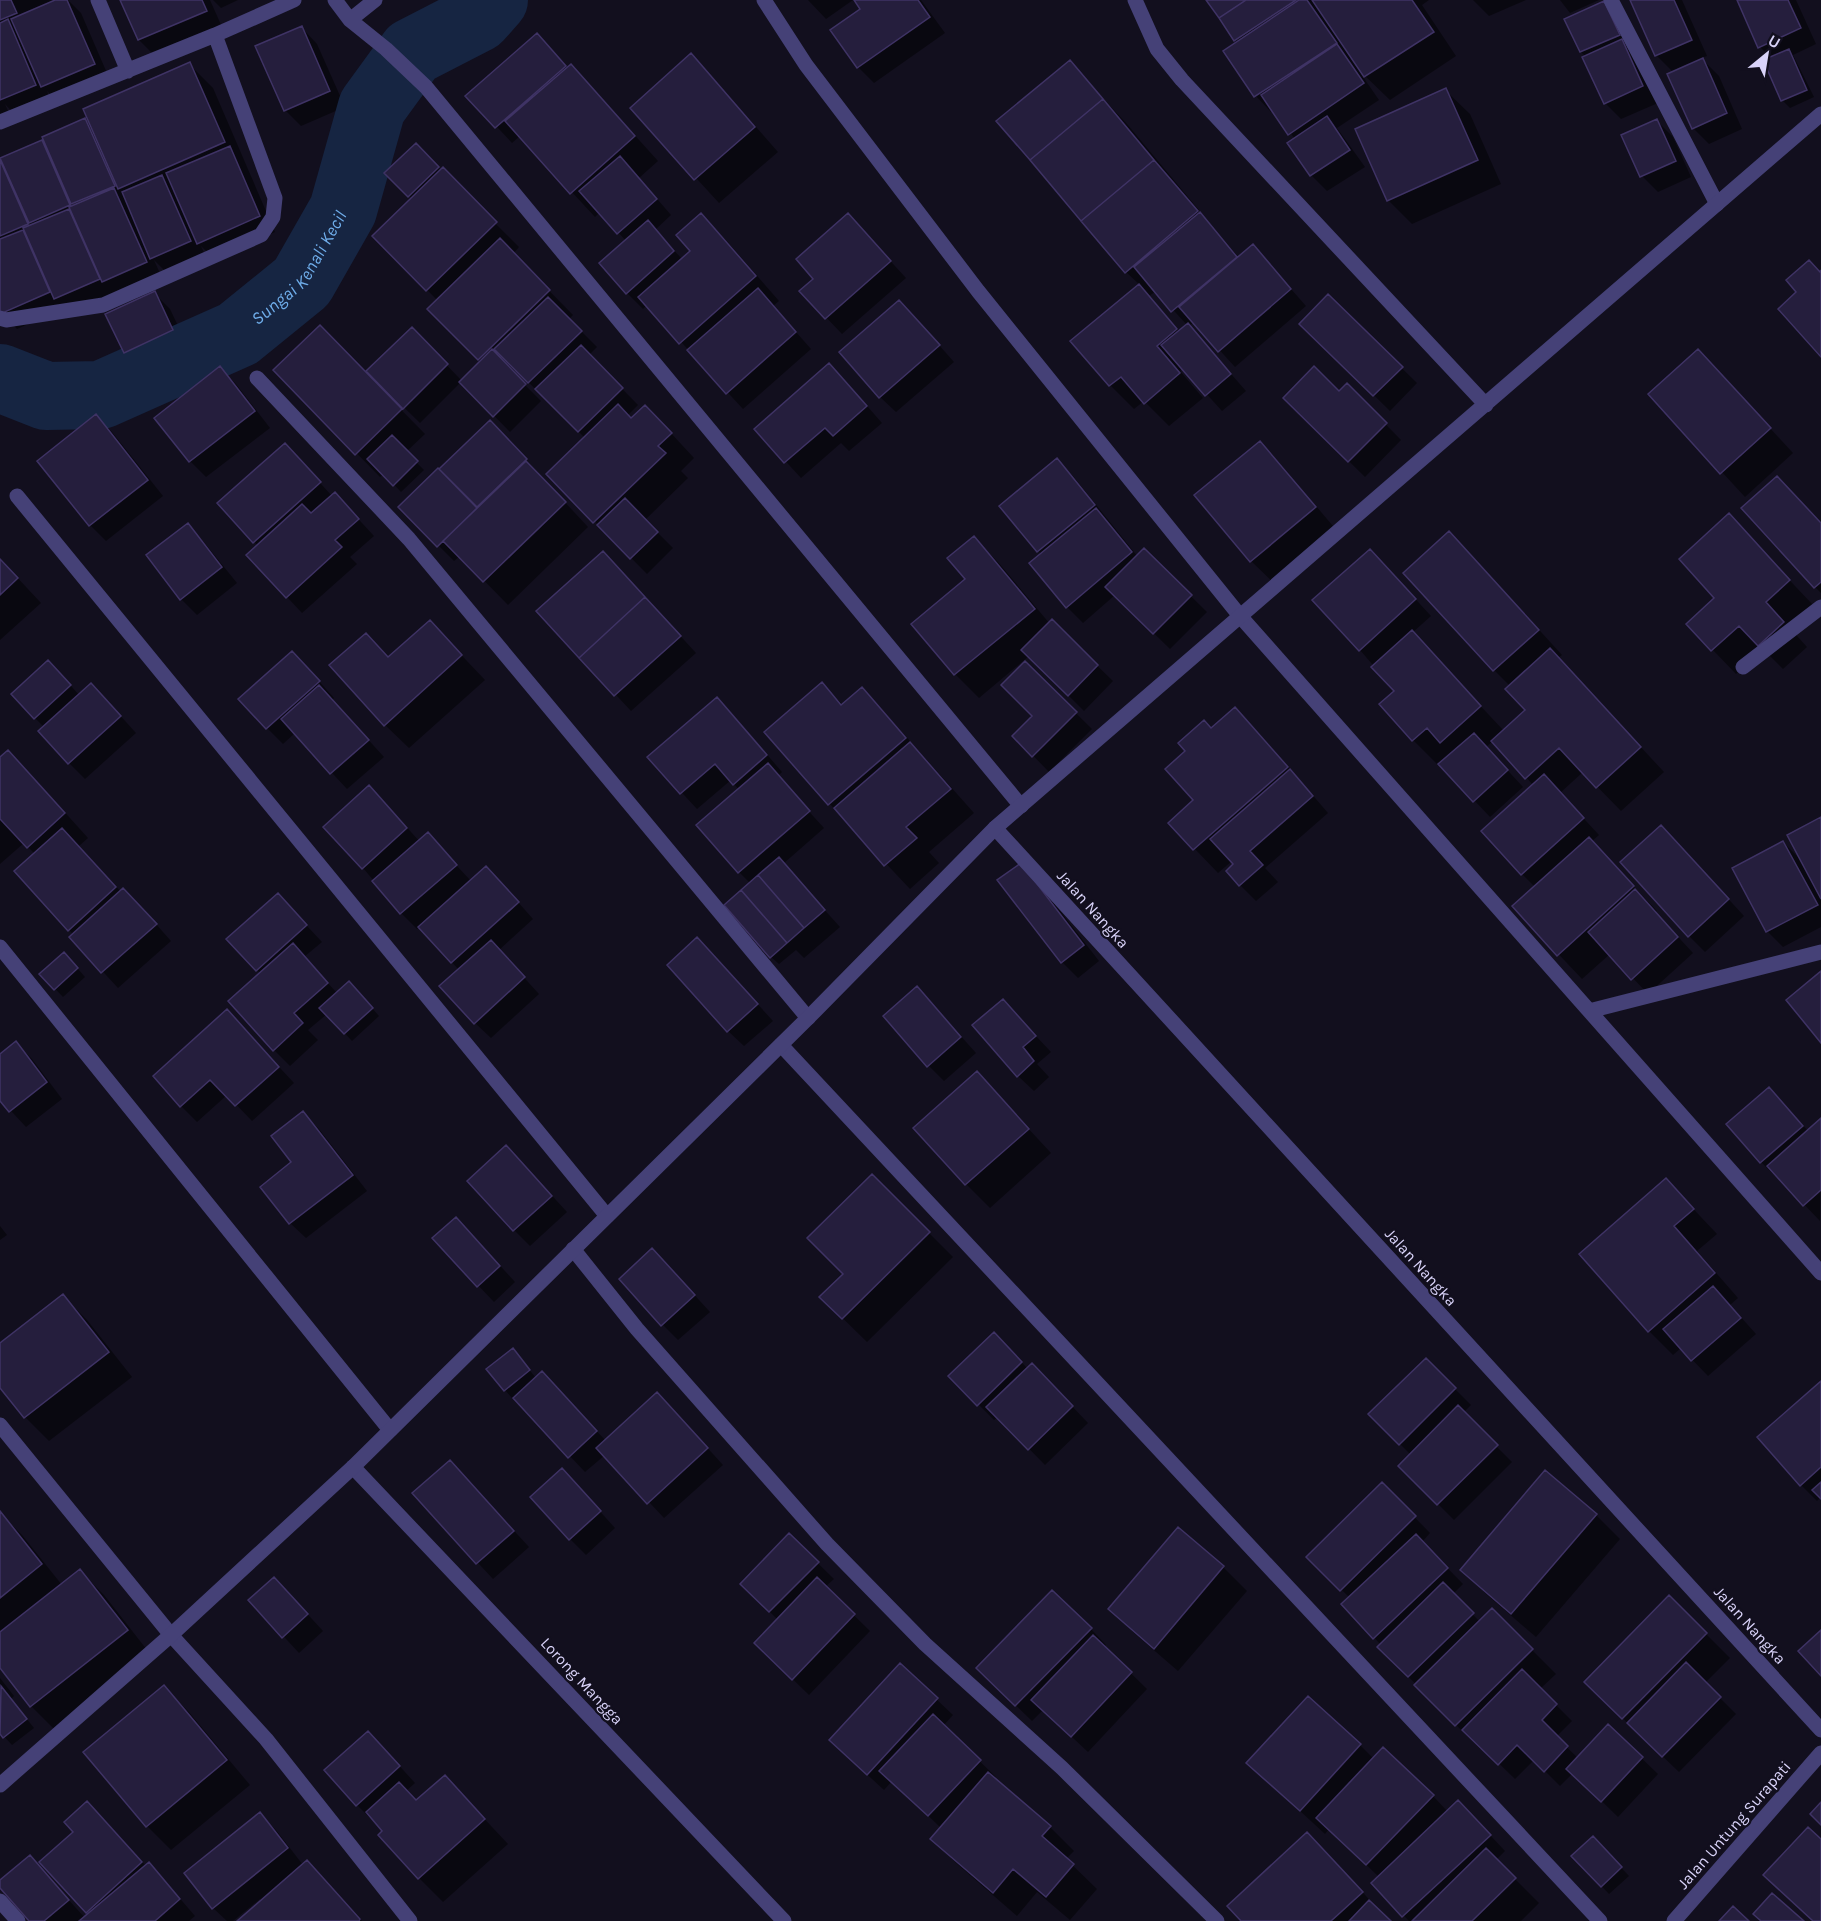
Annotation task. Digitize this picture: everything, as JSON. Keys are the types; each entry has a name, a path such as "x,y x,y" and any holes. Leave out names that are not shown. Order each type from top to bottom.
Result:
{"street":[{"path":"98,0 128,70"},
{"path":"0,122 215,35 294,0"},
{"path":"335,0 350,20 386,49 426,87 1021,806"},
{"path":"350,20 375,0"},
{"path":"764,0 806,65 978,291 1240,616 1821,1273"},
{"path":"1135,0 1157,49 1182,80 1486,405"},
{"path":"1611,0 1717,204"},
{"path":"0,318 6,320 103,304 261,235 273,217 275,198 215,35"},
{"path":"0,1785 171,1635 353,1467 781,1044 995,828 1821,114"},
{"path":"257,378 409,539 807,1018"},
{"path":"17,496 607,1216"},
{"path":"1743,667 1821,607"},
{"name":"Jalan Nangka","path":"995,828 1821,1730"},
{"path":"0,947 390,1430"},
{"path":"1589,1011 1821,952"},
{"path":"781,1044 1600,1921"},
{"path":"573,1249 637,1329 827,1544 925,1644 1062,1768 1217,1921"},
{"path":"0,1425 171,1635 266,1739 410,1921"},
{"name":"Lorong Mangga","path":"353,1467 784,1921"},
{"name":"Jalan Untung Surapati","path":"1674,1921 1821,1753"},
{"path":"0,1901 18,1921"}],"building":[{"path":"0,0 11,0 17,13 0,20"},
{"path":"55,0 67,0 95,64 41,87 11,19"},
{"path":"120,0 202,0 207,11 138,40"},
{"path":"854,0 918,0 930,17 857,68 830,30 860,9"},
{"path":"1206,0 1246,0 1219,18"},
{"path":"1246,0 1296,0 1234,41 1219,18"},
{"path":"1299,0 1307,0 1337,43 1254,97 1223,51"},
{"path":"1312,0 1412,0 1434,32 1364,77"},
{"path":"1630,0 1674,0 1692,40 1655,56"},
{"path":"1737,0 1788,0 1801,28 1758,48"},
{"path":"1604,1 1620,35 1580,52 1564,19"},
{"path":"8,19 36,85 0,100 0,23"},
{"path":"302,26 330,91 284,111 255,46"},
{"path":"537,33 566,66 495,128 465,96"},
{"path":"1622,39 1643,86 1604,104 1582,57"},
{"path":"1337,44 1364,83 1288,135 1261,95"},
{"path":"1789,49 1807,90 1781,101 1763,60"},
{"path":"691,53 755,127 694,180 630,108"},
{"path":"1703,58 1727,113 1692,129 1667,74"},
{"path":"1070,60 1103,99 1030,160 996,121"},
{"path":"190,62 225,142 118,189 83,109"},
{"path":"571,64 635,136 570,194 505,121"},
{"path":"1446,88 1478,160 1387,201 1355,129"},
{"path":"1103,99 1154,160 1081,221 1030,160"},
{"path":"1327,116 1350,150 1310,176 1287,143"},
{"path":"85,118 115,186 71,204 42,137"},
{"path":"1657,119 1676,161 1640,177 1621,135"},
{"path":"42,140 70,205 29,223 0,158"},
{"path":"416,143 439,167 408,197 384,173"},
{"path":"230,146 260,216 197,244 166,173"},
{"path":"620,156 657,199 617,234 579,191"},
{"path":"0,160 28,224 0,236"},
{"path":"1154,160 1198,211 1125,273 1081,221"},
{"path":"443,167 497,222 426,291 372,236"},
{"path":"162,175 191,241 150,259 122,192"},
{"path":"114,188 147,262 102,282 69,207"},
{"path":"69,209 100,279 54,299 23,228"},
{"path":"1200,212 1237,257 1171,312 1134,267"},
{"path":"701,213 756,276 679,344 638,297 690,251 676,235"},
{"path":"848,213 891,261 825,319 799,291 813,279 796,259"},
{"path":"648,220 674,251 626,294 599,263"},
{"path":"23,230 50,292 0,314 0,239"},
{"path":"500,238 550,290 478,360 427,309"},
{"path":"1253,244 1291,289 1218,352 1179,307"},
{"path":"1809,260 1820,272 1821,270 1821,357 1778,309 1796,292 1786,280"},
{"path":"1139,284 1177,329 1157,346 1180,373 1144,404 1121,377 1109,386 1070,341"},
{"path":"758,288 796,332 726,394 687,350"},
{"path":"155,291 173,330 124,353 105,314"},
{"path":"1328,294 1403,367 1373,396 1299,324"},
{"path":"548,297 582,331 528,383 494,349"},
{"path":"899,300 940,345 879,398 839,352"},
{"path":"1188,323 1231,374 1205,396 1161,345"},
{"path":"320,325 402,409 355,455 273,370"},
{"path":"412,327 448,364 403,409 366,371"},
{"path":"581,345 623,388 578,432 535,389"},
{"path":"492,349 526,384 493,417 459,382"},
{"path":"1698,349 1771,428 1720,474 1648,394"},
{"path":"829,363 867,406 833,436 825,428 784,463 754,429"},
{"path":"220,366 255,411 189,462 154,418"},
{"path":"1314,366 1339,391 1347,383 1387,423 1348,462 1283,398"},
{"path":"618,404 631,418 645,405 672,433 658,446 666,453 593,523 546,474"},
{"path":"96,414 148,480 89,526 37,461"},
{"path":"490,420 527,459 477,507 439,469"},
{"path":"392,435 418,461 393,486 367,459"},
{"path":"1260,441 1316,507 1250,562 1194,495"},
{"path":"285,443 321,482 253,543 217,503"},
{"path":"1057,458 1095,505 1037,552 999,506"},
{"path":"526,461 566,502 483,582 443,541"},
{"path":"438,468 477,508 437,547 398,507"},
{"path":"1777,476 1821,523 1821,582 1814,588 1741,508"},
{"path":"335,492 359,519 335,540 342,547 286,598 246,555 302,504 311,513"},
{"path":"625,498 658,532 630,559 597,525"},
{"path":"1096,508 1132,552 1066,608 1029,563"},
{"path":"1729,513 1790,580 1766,602 1784,622 1758,646 1739,626 1711,651 1686,624 1714,598 1679,559"},
{"path":"188,523 222,567 180,600 146,555"},
{"path":"1449,531 1539,630 1493,671 1403,573"},
{"path":"974,536 1035,609 954,675 911,624 965,579 947,558"},
{"path":"1144,548 1192,595 1153,634 1105,587"},
{"path":"1370,549 1416,599 1359,651 1312,600"},
{"path":"603,551 645,597 579,658 536,611"},
{"path":"0,559 18,578 0,595"},
{"path":"645,597 681,636 614,696 579,658"},
{"path":"1052,619 1098,665 1068,696 1021,650"},
{"path":"430,620 462,655 384,726 329,665 366,633 388,657"},
{"path":"1412,630 1481,706 1440,743 1427,728 1412,741 1379,704 1394,691 1371,667"},
{"path":"1550,648 1641,747 1596,788 1559,748 1525,779 1491,741 1525,710 1505,689"},
{"path":"292,651 320,681 266,729 238,699"},
{"path":"48,660 71,685 34,719 11,694"},
{"path":"1025,661 1077,712 1032,757 1012,736 1032,716 1001,685"},
{"path":"822,682 841,705 862,687 906,738 828,805 764,732"},
{"path":"91,683 121,716 68,764 38,731"},
{"path":"319,685 369,740 330,774 281,719"},
{"path":"717,697 767,755 733,785 715,764 680,794 647,757"},
{"path":"1235,707 1288,767 1193,850 1168,823 1193,800 1165,769 1185,751 1178,743 1204,720 1211,728"},
{"path":"1474,733 1508,770 1473,802 1438,764"},
{"path":"910,742 951,789 906,827 917,838 884,866 834,808"},
{"path":"8,750 65,813 27,848 0,819 0,757"},
{"path":"768,763 810,811 738,873 696,825"},
{"path":"1290,769 1313,796 1250,851 1263,865 1239,886 1226,871 1233,864 1210,839"},
{"path":"1544,774 1584,818 1521,875 1481,831"},
{"path":"369,785 407,828 362,869 323,827"},
{"path":"1821,817 1821,899 1787,835"},
{"path":"1661,825 1729,899 1688,937 1620,862"},
{"path":"62,828 116,887 68,931 14,871"},
{"path":"428,832 457,865 400,914 372,881"},
{"path":"1589,837 1634,886 1557,956 1512,906"},
{"path":"1783,841 1818,905 1766,932 1732,868"},
{"path":"779,857 825,910 804,928 758,875"},
{"path":"1021,863 1084,945 1061,963 997,880"},
{"path":"486,866 519,902 451,963 418,927"},
{"path":"758,875 804,928 787,943 741,890"},
{"path":"123,888 157,924 101,973 69,937"},
{"path":"1635,889 1678,937 1631,980 1588,932"},
{"path":"741,890 787,943 770,958 724,905"},
{"path":"278,893 307,925 256,971 226,939"},
{"path":"697,937 758,1004 727,1032 667,965"},
{"path":"491,940 525,977 474,1024 439,986"},
{"path":"293,943 328,983 294,1013 303,1023 273,1051 228,1001"},
{"path":"64,952 78,968 54,990 39,974"},
{"path":"1821,971 1821,1043 1786,1000"},
{"path":"349,981 373,1008 344,1034 319,1008"},
{"path":"917,986 961,1037 927,1067 883,1016"},
{"path":"1003,999 1036,1036 1023,1047 1034,1061 1017,1077 972,1025"},
{"path":"227,1009 279,1067 235,1106 210,1080 180,1107 153,1076"},
{"path":"16,1041 47,1082 9,1112 0,1101 0,1054"},
{"path":"977,1071 1029,1129 965,1185 913,1128"},
{"path":"1769,1087 1803,1126 1760,1163 1726,1124"},
{"path":"303,1111 353,1175 289,1224 260,1187 291,1162 271,1136"},
{"path":"1821,1118 1821,1190 1803,1206 1767,1166"},
{"path":"506,1145 552,1196 513,1231 467,1181"},
{"path":"872,1174 930,1232 842,1319 819,1297 843,1274 807,1238"},
{"path":"1666,1178 1694,1209 1674,1226 1715,1273 1648,1332 1579,1254"},
{"path":"456,1217 500,1266 477,1287 432,1238"},
{"path":"652,1248 695,1295 661,1326 619,1279"},
{"path":"1713,1286 1741,1318 1691,1361 1663,1329"},
{"path":"63,1294 109,1352 24,1418 0,1388 0,1343"},
{"path":"994,1332 1022,1362 977,1406 948,1376"},
{"path":"513,1348 530,1370 504,1391 486,1369"},
{"path":"1426,1358 1456,1388 1399,1445 1368,1414"},
{"path":"1032,1363 1073,1406 1028,1450 986,1407"},
{"path":"542,1371 597,1431 568,1458 513,1398"},
{"path":"1821,1381 1821,1467 1800,1486 1757,1437"},
{"path":"657,1392 708,1448 647,1504 596,1448"},
{"path":"1458,1405 1498,1445 1437,1505 1398,1466"},
{"path":"450,1460 514,1531 476,1564 412,1493"},
{"path":"562,1468 601,1511 569,1540 530,1497"},
{"path":"1545,1470 1597,1514 1511,1614 1460,1570"},
{"path":"1382,1482 1416,1516 1340,1591 1306,1557"},
{"path":"1821,1482 1821,1499 1812,1490"},
{"path":"0,1511 42,1564 0,1598"},
{"path":"1178,1527 1224,1566 1154,1649 1108,1609"},
{"path":"789,1533 819,1562 769,1612 740,1584"},
{"path":"1416,1534 1448,1568 1373,1639 1341,1604"},
{"path":"80,1569 128,1630 30,1707 0,1668 0,1632"},
{"path":"274,1577 308,1614 282,1638 248,1600"},
{"path":"817,1577 855,1614 792,1680 754,1643"},
{"path":"1443,1582 1474,1613 1408,1677 1377,1647"},
{"path":"1052,1590 1092,1628 1015,1706 976,1668"},
{"path":"1669,1595 1707,1633 1622,1719 1584,1682"},
{"path":"1492,1608 1533,1649 1455,1726 1414,1685"},
{"path":"1821,1630 1821,1676 1798,1651"},
{"path":"1093,1635 1132,1672 1071,1737 1031,1700"},
{"path":"1686,1662 1721,1697 1662,1757 1627,1723"},
{"path":"900,1663 938,1698 867,1775 829,1740"},
{"path":"1522,1669 1557,1704 1542,1720 1568,1746 1544,1772 1517,1745 1498,1765 1462,1730"},
{"path":"164,1685 227,1760 146,1827 83,1752"},
{"path":"1,1686 27,1719 3,1738 0,1734"},
{"path":"1308,1696 1361,1744 1300,1811 1246,1763"},
{"path":"933,1714 981,1760 928,1816 879,1771"},
{"path":"1608,1724 1643,1757 1601,1802 1566,1769"},
{"path":"368,1731 400,1766 356,1806 324,1770"},
{"path":"1383,1747 1434,1795 1366,1865 1316,1818"},
{"path":"988,1772 1051,1826 1042,1836 1074,1864 1046,1897 1013,1869 993,1893 930,1839"},
{"path":"445,1775 485,1819 418,1879 378,1835 382,1831 366,1812 399,1782 416,1800"},
{"path":"1458,1800 1491,1835 1402,1917 1371,1883"},
{"path":"87,1801 142,1862 86,1913 39,1862 73,1832 64,1822"},
{"path":"1821,1802 1821,1825 1810,1814"},
{"path":"260,1812 288,1848 212,1909 184,1873"},
{"path":"1808,1827 1821,1839 1821,1921 1813,1921 1763,1875"},
{"path":"1307,1832 1363,1892 1331,1921 1241,1921 1227,1906"},
{"path":"1593,1836 1622,1867 1601,1887 1571,1856"},
{"path":"1486,1848 1516,1878 1472,1921 1412,1921"},
{"path":"30,1855 69,1900 44,1921 29,1921 0,1888 0,1880"},
{"path":"307,1860 360,1919 359,1921 237,1921"},
{"path":"149,1862 180,1899 155,1921 79,1921"},
{"path":"1772,1893 1804,1921 1761,1921 1753,1914"},
{"path":"1369,1900 1391,1921 1349,1921"},
{"path":"1733,1906 1749,1921 1719,1921"}],"waterway":[{"name":"Sungai Kenali Kecil","path":"0,378 46,396 101,395 238,334 302,282 343,210 372,107 412,52 478,18 494,0"}]}
